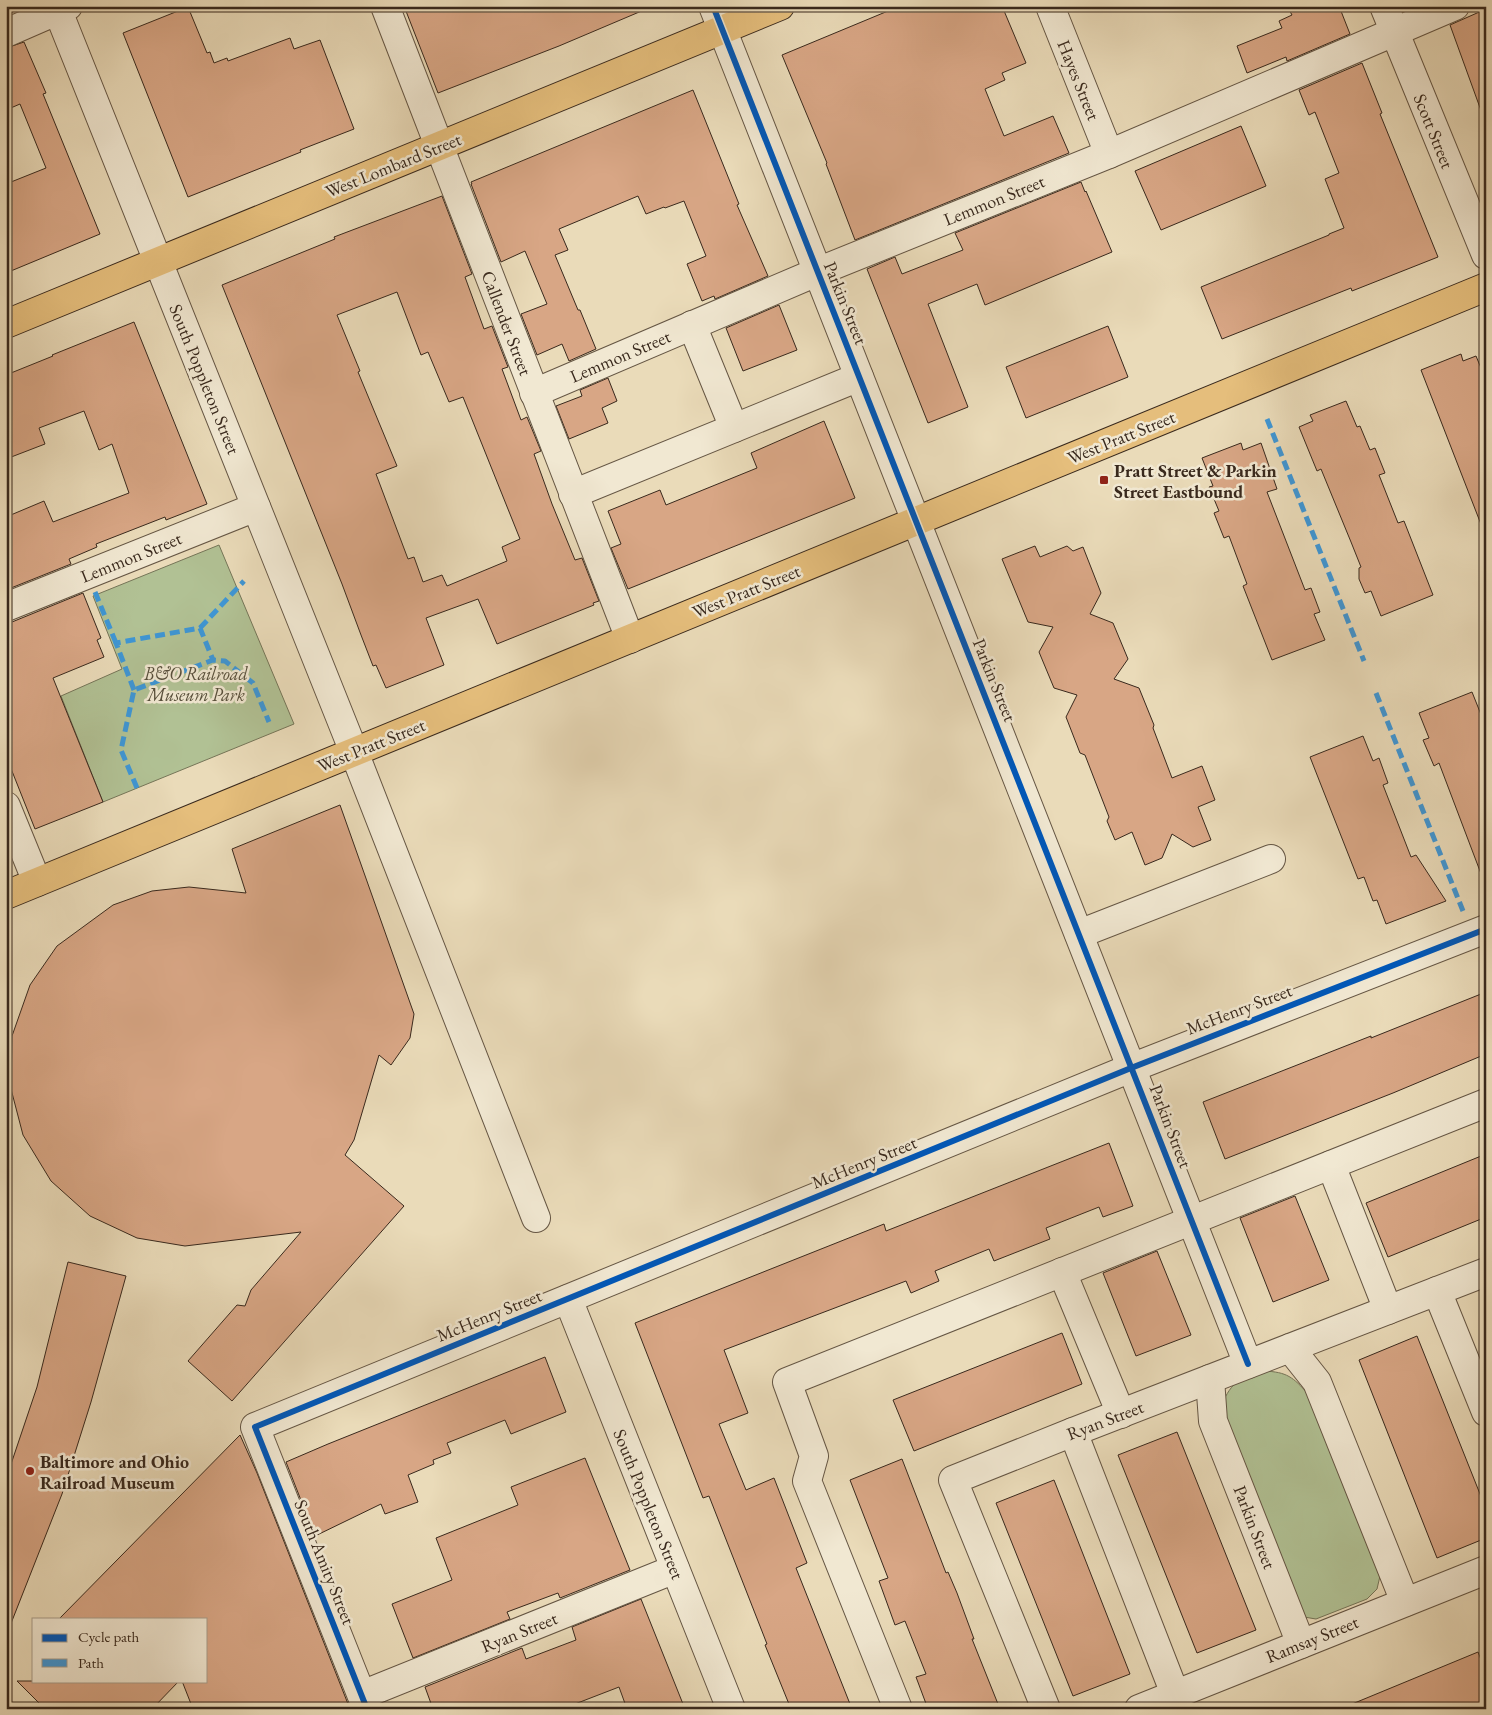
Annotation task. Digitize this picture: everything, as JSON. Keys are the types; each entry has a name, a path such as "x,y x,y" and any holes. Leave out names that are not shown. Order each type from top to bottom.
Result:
{"main road":[{"name":"West Lombard Street","path":"6,324 439,146 717,18 780,6"},
{"name":"West Pratt Street","path":"6,895 1486,288"}],"street":[{"name":"Callender Street","path":"384,6 630,639"},
{"name":"Hayes Street","path":"1050,6 1109,154"},
{"name":"Scott Street","path":"1384,6 1486,255"},
{"name":"Lemmon Street","path":"534,393 817,272 1109,154 1455,6"},
{"path":"6,33 61,8"},
{"name":"South Poppleton Street","path":"61,8 158,262 354,752 536,1218"},
{"name":"Parkin Street","path":"717,18 1248,1364"},
{"path":"692,325 734,428"},
{"path":"573,494 859,377"},
{"name":"Lemmon Street","path":"6,607 256,507"},
{"path":"6,806 37,882"},
{"path":"1079,934 1271,859"},
{"name":"McHenry Street","path":"255,1427 1132,1068 1486,929"},
{"path":"898,1709 807,1481 814,1456 786,1382 1486,1103"},
{"path":"1331,1165 1388,1310"},
{"path":"1062,1272 1121,1414"},
{"name":"Ryan Street","path":"1046,1709 953,1480 1486,1272"},
{"path":"1437,1291 1486,1412"},
{"name":"South Poppleton Street","path":"568,1299 731,1709"},
{"path":"1290,1348 1317,1382 1405,1602"},
{"name":"Parkin Street","path":"1210,1379 1214,1421 1301,1644"},
{"name":"South Amity Street","path":"255,1427 365,1702"},
{"path":"1073,1432 1175,1694"},
{"name":"Ryan Street","path":"365,1702 675,1569"},
{"name":"Ramsay Street","path":"1139,1709 1486,1570"}],"green space":[{"name":"B&O Railroad Museum Park","path":"219,545 294,724 103,802 61,696 122,669 93,596"},
{"path":"1264,1371 1289,1376 1308,1394 1380,1576 1377,1589 1367,1599 1316,1619 1304,1617 1221,1406 1233,1385 1248,1376"}],"building":[{"path":"404,6 651,7 559,46 438,93"},
{"path":"900,6 1002,6 1026,63 1002,73 1005,80 985,89 1004,136 1053,116 1069,153 855,240 827,163 782,55"},
{"path":"1287,6 1339,6 1350,34 1287,61 1286,57 1247,73 1237,46 1282,28 1279,21 1292,15"},
{"path":"188,7 207,53 210,52 214,63 227,58 228,61 290,38 294,49 320,40 354,129 188,197 123,33"},
{"path":"1486,9 1486,115 1483,116 1450,25"},
{"path":"24,42 46,93 43,94 100,234 6,273 6,184 46,168 20,104 6,110 6,48"},
{"path":"1362,63 1382,113 1380,114 1438,257 1352,291 1351,288 1222,339 1201,287 1344,228 1325,179 1339,173 1315,112 1309,115 1299,90"},
{"path":"693,90 739,204 737,205 768,276 715,299 714,296 702,301 687,264 706,256 684,201 646,214 638,196 559,229 568,250 555,255 596,349 569,361 562,344 537,355 521,314 547,304 525,251 501,262 471,182"},
{"path":"1241,126 1266,186 1161,230 1135,171"},
{"path":"1081,182 1112,252 985,305 977,284 928,304 968,407 928,423 867,269 895,257 902,274 963,250 955,233"},
{"path":"442,196 472,274 465,277 484,329 492,326 508,367 502,369 521,420 527,417 541,451 534,454 552,504 575,560 582,558 599,601 593,603 594,605 497,644 478,599 426,618 444,665 386,688 376,665 373,666 222,285 335,239 334,237","holes":["397,292 421,355 428,352 449,402 463,397 520,539 502,547 507,561 447,586 442,575 423,582 414,557 408,559 376,474 397,466 358,372 360,371 337,315"]},
{"path":"779,305 797,350 743,371 726,328"},
{"path":"134,322 207,504 166,520 165,517 96,544 97,547 69,559 71,564 6,590 6,517 44,501 53,522 129,493 112,444 99,450 84,411 39,428 45,444 6,459 6,375"},
{"path":"1108,326 1128,377 1026,418 1006,367"},
{"path":"1461,354 1463,361 1476,356 1486,380 1486,531 1484,532 1421,370"},
{"path":"608,378 617,401 602,408 608,423 569,439 556,406 582,396 580,390"},
{"path":"1346,401 1357,427 1360,426 1370,450 1375,448 1385,473 1379,475 1398,523 1404,521 1433,595 1381,616 1371,591 1365,593 1359,579 1359,568 1361,567 1321,469 1317,471 1299,427 1313,421 1310,415"},
{"path":"824,421 855,498 628,589 611,548 621,544 608,511 660,490 666,505 757,468 751,453"},
{"path":"1241,443 1243,450 1261,443 1277,489 1267,492 1305,590 1311,588 1320,612 1314,614 1325,640 1272,660 1243,586 1247,584 1229,536 1224,538 1214,513 1219,511 1209,487 1213,486 1202,458"},
{"path":"1035,546 1040,557 1067,546 1073,551 1083,547 1101,593 1090,614 1113,623 1128,659 1114,679 1139,688 1172,778 1202,766 1215,800 1198,807 1211,840 1193,847 1172,834 1162,858 1145,865 1132,832 1115,840 1107,821 1109,817 1085,755 1080,753 1066,717 1077,695 1054,688 1039,652 1053,627 1028,622 1002,559"},
{"path":"83,593 101,638 97,640 104,657 53,678 103,802 35,829 6,756 6,622 12,622"},
{"path":"1472,692 1486,727 1486,879 1483,879 1439,763 1434,766 1423,740 1429,738 1419,713"},
{"path":"1363,736 1373,761 1379,758 1388,783 1383,785 1411,857 1416,855 1446,901 1386,924 1377,900 1373,901 1364,877 1358,879 1310,757"},
{"path":"340,805 414,1014 410,1038 391,1065 379,1055 354,1140 345,1155 404,1206 232,1401 188,1361 237,1305 245,1306 251,1290 301,1232 185,1246 137,1238 90,1216 51,1181 23,1135 11,1089 12,1036 30,985 57,946 113,905 152,891 189,887 246,893 232,849"},
{"path":"1486,992 1486,1054 1225,1159 1203,1102"},
{"path":"1109,1143 1133,1206 1103,1217 1099,1207 1046,1228 1050,1239 994,1261 989,1249 935,1271 939,1281 911,1293 906,1281 724,1350 748,1413 719,1424 746,1490 774,1478 807,1563 796,1568 852,1709 791,1709 709,1496 703,1498 635,1323 884,1224 886,1231"},
{"path":"1486,1154 1486,1217 1388,1257 1366,1203"},
{"path":"1295,1196 1329,1280 1273,1302 1240,1218"},
{"path":"1157,1251 1191,1335 1136,1356 1103,1273"},
{"path":"68,1262 126,1276 91,1402 62,1494 8,1631 6,1631 6,1479 37,1387"},
{"path":"1062,1333 1082,1384 914,1451 893,1400"},
{"path":"1417,1336 1486,1509 1486,1538 1437,1558 1359,1360"},
{"path":"545,1357 566,1412 511,1434 505,1420 447,1443 451,1453 433,1460 434,1464 408,1475 418,1502 385,1514 381,1504 315,1536 286,1462"},
{"path":"1177,1432 1256,1630 1197,1653 1118,1455"},
{"path":"240,1435 257,1473 350,1709 193,1709 182,1682 208,1682 208,1618 60,1618"},
{"path":"585,1458 630,1570 560,1598 558,1593 507,1612 510,1619 413,1658 392,1604 452,1580 436,1538 518,1505 511,1487"},
{"path":"902,1459 946,1573 948,1572 957,1593 974,1639 972,1639 1000,1709 928,1709 916,1677 926,1674 905,1621 895,1625 879,1581 888,1578 850,1480"},
{"path":"1054,1480 1130,1674 1073,1696 996,1503"},
{"path":"641,1599 685,1709 627,1709 619,1687 562,1709 433,1709 425,1687 522,1648 526,1659 576,1640 572,1627"},
{"path":"1478,1652 1486,1672 1486,1709 1340,1709"},
{"path":"17,1681 178,1682 152,1709 45,1709"}],"marked path":[{"path":"1267,419 1364,661"},
{"path":"200,628 244,581"},
{"path":"95,592 116,643"},
{"path":"134,690 116,643 200,628 213,660"},
{"path":"137,788 121,750 134,690 213,660 225,661 253,683 269,722"},
{"path":"1376,693 1463,911"}],"cycle path":[{"path":"713,6 1248,1364"},
{"path":"367,1709 255,1427 1131,1068 1486,929"}],"place":[{"name":"Pratt Street & Parkin Street Eastbound","path":"1104,480"},
{"name":"Baltimore and Ohio Railroad Museum","path":"30,1471"}]}
